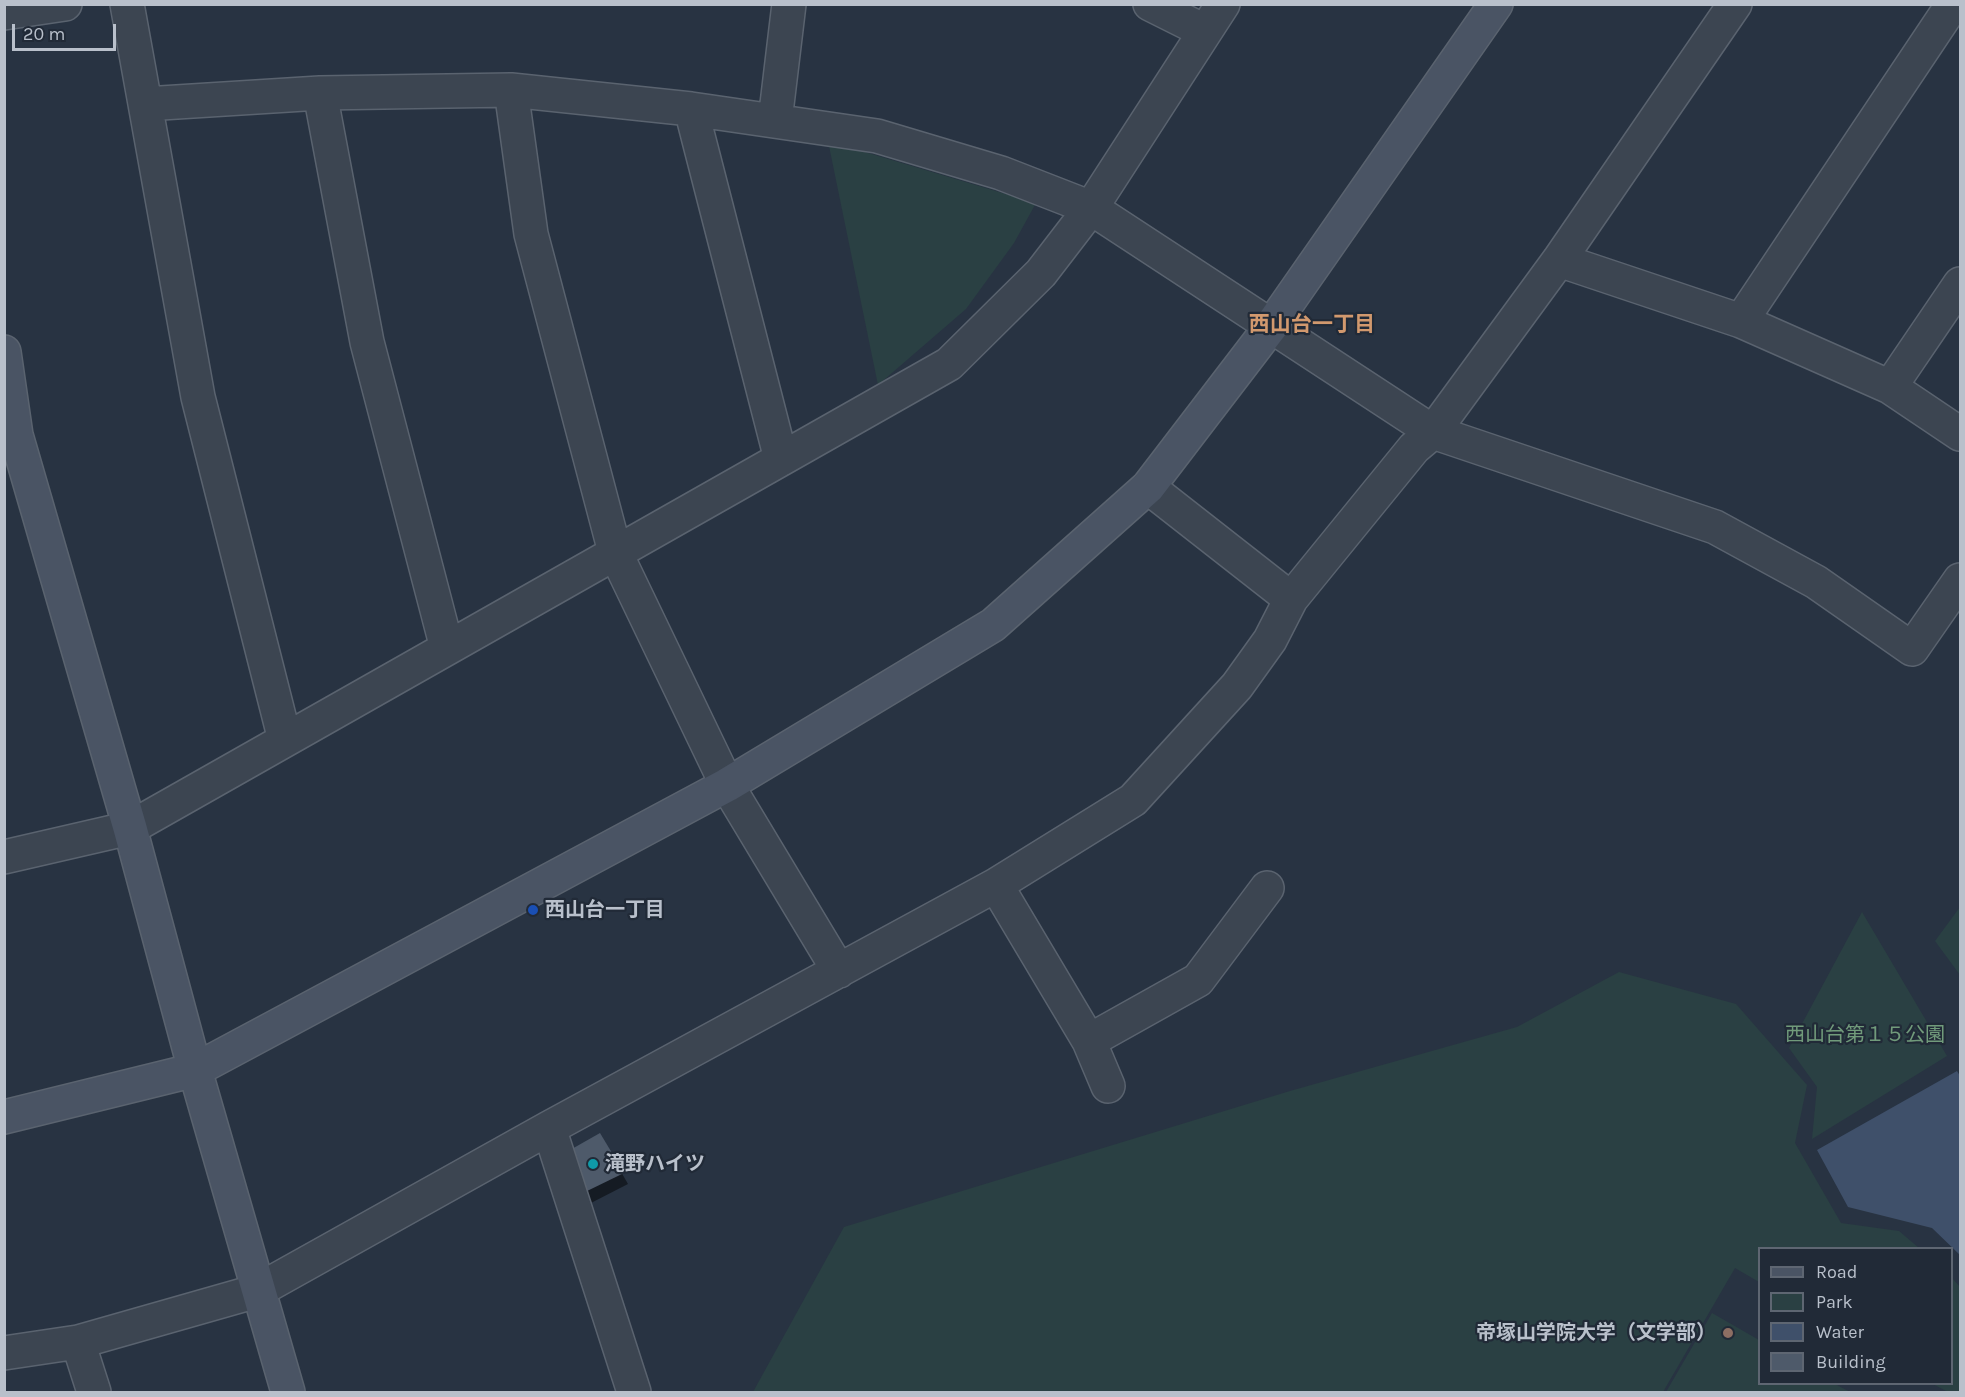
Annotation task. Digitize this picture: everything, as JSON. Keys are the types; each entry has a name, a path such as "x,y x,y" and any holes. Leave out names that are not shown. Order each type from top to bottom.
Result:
{"street":[{"path":"4,12 65,4"},
{"path":"127,4 198,397 285,740"},
{"path":"775,121 789,4"},
{"path":"1150,4 1204,30"},
{"path":"4,857 130,828 949,364 1041,273 1091,208 1204,30 1223,4"},
{"path":"4,1117 195,1070 727,785 993,625 1148,487 1272,325 1496,4"},
{"path":"4,1353 78,1342 257,1291 549,1128 996,885 1133,800 1237,686 1270,640 1291,599 1414,448 1434,432 1559,260 1735,4"},
{"path":"1741,321 1953,4"},
{"path":"145,104 320,93 511,90 691,109 878,136 1001,173 1091,208 1434,432 1714,527 1816,582 1912,649 1960,580"},
{"path":"511,90 531,234 615,552 727,785 839,971"},
{"path":"320,93 367,342 447,648"},
{"path":"691,109 781,459"},
{"path":"1559,260 1741,321 1890,387 1960,434"},
{"path":"1890,387 1960,284"},
{"path":"4,352 16,435 130,828 195,1070 288,1392"},
{"path":"1148,487 1291,599"},
{"path":"996,885 1089,1041 1108,1086"},
{"path":"1089,1041 1198,980 1267,888"},
{"path":"549,1128 634,1392"},
{"path":"78,1342 94,1392"}],"green space":[{"path":"828,141 1036,203 1014,243 966,309 878,385"},
{"path":"1960,907 1960,975 1935,941"},
{"name":"西山台第１５公園","path":"1862,912 1947,1056 1812,1139 1817,1087 1789,1048"},
{"path":"1619,972 1736,1004 1807,1085 1795,1143 1841,1223 1899,1231 1918,1247 1758,1247 1758,1281 1735,1268 1663,1392 753,1392 844,1227 1290,1091 1517,1027"},
{"path":"1953,1279 1960,1287 1960,1392 1948,1392 1935,1385 1953,1385"},
{"name":"帝塚山学院大学（文学部）","path":"1712,1313 1758,1339 1758,1385 1837,1385 1850,1392 1666,1392"}],"water":[{"path":"1957,1071 1960,1076 1960,1255 1932,1228 1848,1207 1817,1150"}],"building":[{"name":"滝野ハイツ","path":"600,1133 624,1173 583,1193 563,1154"}],"place":[{"name":"西山台一丁目","path":"533,910"},
{"name":"滝野ハイツ","path":"593,1164"},
{"name":"帝塚山学院大学（文学部）","path":"1728,1333"}],"district":[{"name":"西山台一丁目","path":"1312,325"}]}
